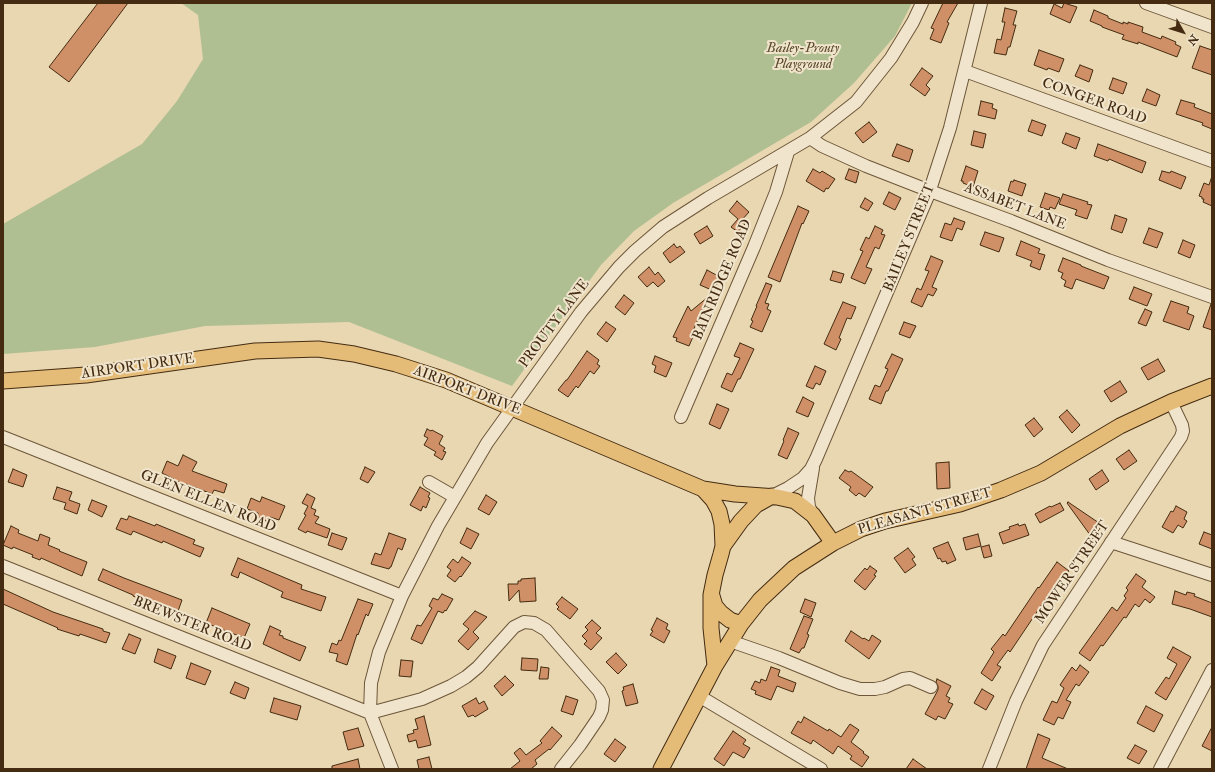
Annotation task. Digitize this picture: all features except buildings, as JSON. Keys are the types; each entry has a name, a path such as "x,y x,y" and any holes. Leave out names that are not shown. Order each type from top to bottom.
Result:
{"main road":[{"name":"AIRPORT DRIVE","path":"3,381 86,375 255,351 318,349 354,354 396,364 446,380 703,489 735,494 772,496 795,501 813,515"},
{"name":"PLEASANT STREET","path":"661,769 715,666 741,624 760,600 794,568 833,543 852,533 874,525 960,504 1001,490 1041,473 1120,426 1171,402 1212,386"},
{"name":"AIRPORT DRIVE","path":"703,489 719,511 722,524 723,546 715,574 711,596 711,628 715,666"},
{"name":"AIRPORT DRIVE","path":"723,546 741,521 756,505 772,496"},
{"name":"BAILEY STREET","path":"813,515 833,543"},
{"path":"711,596 715,606 721,613 730,620 741,624"}],"street":[{"name":"PROUTY LANE","path":"392,769 370,713 371,683 379,652 402,596 438,526 487,443 581,312 611,275 635,251 663,227 708,198 810,138 856,102 871,84 900,43 922,3"},
{"name":"BAILEY STREET","path":"772,496 798,482 807,474 814,464 825,441 930,191 950,128 981,3"},
{"path":"1146,3 1212,27"},
{"name":"CONGER ROAD","path":"965,71 1212,161"},
{"name":"ASSABET LANE","path":"810,138 822,146 866,166 1011,221 1108,260 1212,297"},
{"name":"BAINRIDGE ROAD","path":"681,417 754,247 776,192 788,152"},
{"name":"MOWER STREET","path":"989,769 1016,701 1036,659 1060,619 1181,437 1183,431 1182,425 1171,402"},
{"name":"GLEN ELLEN ROAD","path":"3,437 402,596"},
{"name":"BAILEY STREET","path":"813,515 808,498 814,464"},
{"path":"429,482 455,496"},
{"path":"1111,542 1212,575"},
{"name":"BREWSTER ROAD","path":"3,566 370,713"},
{"path":"370,713 422,699 454,684 466,677 478,667 514,627 524,622 534,623 546,630 598,689 603,700 602,710 599,717 561,769"},
{"path":"730,641 779,658 840,683 860,689 875,689 910,678 931,687"},
{"path":"1160,769 1212,670"},
{"path":"699,696 821,769"}],"green space":[{"name":"Bailey-Prouty Playground","path":"181,3 912,3 895,36 854,83 811,122 673,203 634,231 601,265 512,386 349,322 205,326 95,347 3,354 3,224 142,144 177,101 203,59 198,15"}]}
